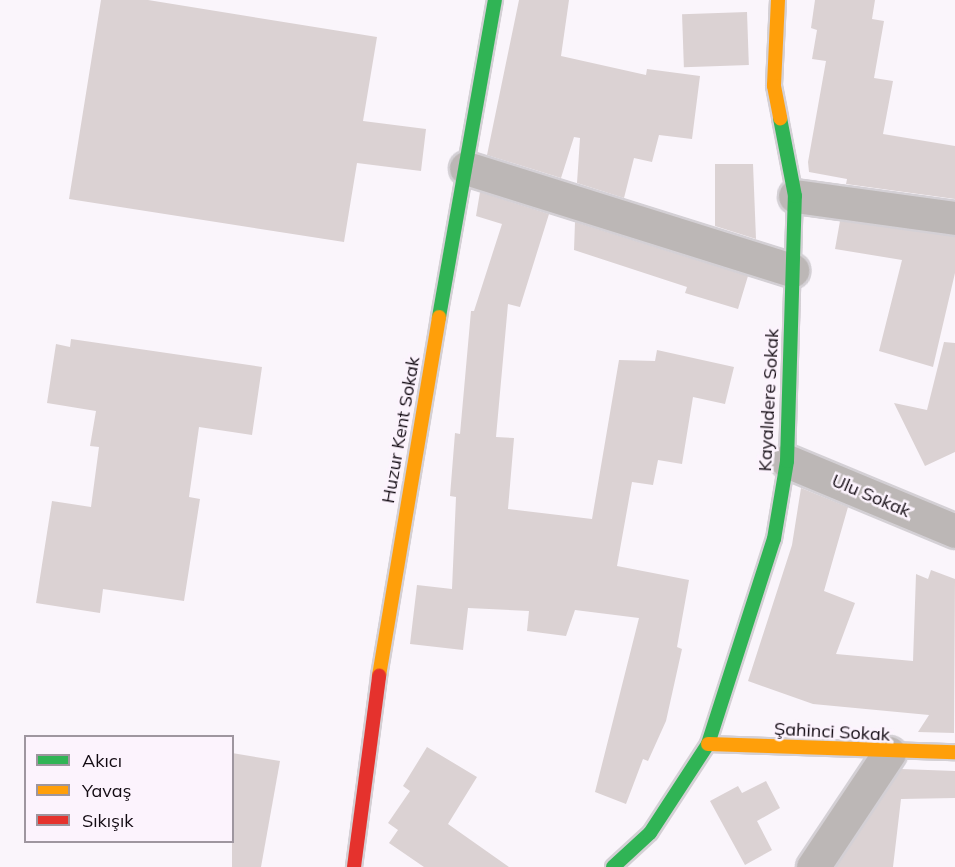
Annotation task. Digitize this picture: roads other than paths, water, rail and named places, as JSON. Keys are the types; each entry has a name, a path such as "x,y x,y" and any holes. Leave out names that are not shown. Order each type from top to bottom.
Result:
{"street":[{"name":"Huzur Kent Sokak","path":"354,867 385,628 495,0"},
{"name":"Kayalıdere Sokak","path":"612,867 650,833 708,744 774,539 787,461 795,196 774,86 778,0"},
{"path":"466,168 792,270"},
{"path":"795,196 955,218"},
{"name":"Ulu Sokak","path":"787,461 955,531"},
{"name":"Şahinci Sokak","path":"708,744 889,753 955,752"},
{"path":"813,867 889,753"}]}
